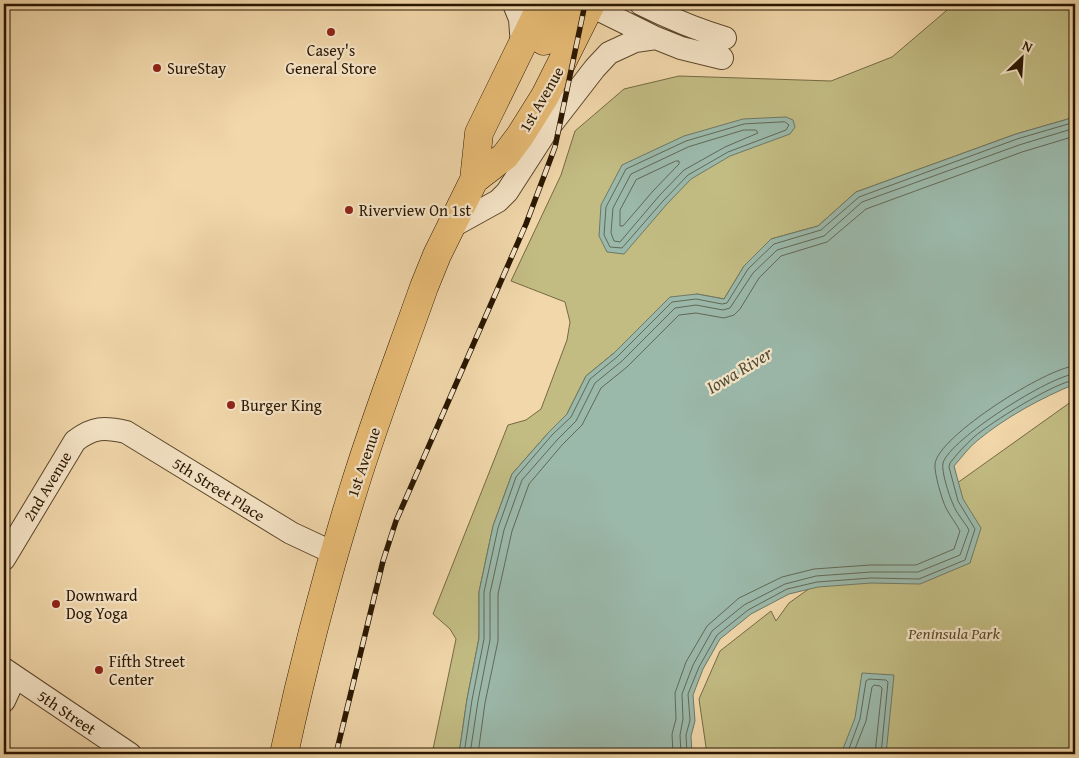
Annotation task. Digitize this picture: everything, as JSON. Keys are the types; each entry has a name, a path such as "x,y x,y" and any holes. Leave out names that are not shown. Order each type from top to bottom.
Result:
{"main road":[{"name":"1st Avenue","path":"482,173 479,133 542,4"},
{"path":"482,173 563,4"},
{"name":"1st Avenue","path":"284,754 295,705 354,489 424,287 451,228 482,173 510,150 545,96 589,4"}],"street":[{"path":"514,4 520,19 522,46"},
{"path":"589,4 656,38 681,48 724,48 698,30 668,18 642,4"},
{"path":"451,228 498,201 507,192 547,130 609,52 635,41 656,38"},
{"name":"5th Street Place","path":"103,428 126,432 291,533 323,548 336,550"},
{"name":"2nd Avenue","path":"4,559 75,442 93,430 103,428"},
{"path":"4,701 9,673"},
{"name":"5th Street","path":"9,673 130,754"}],"green space":[{"path":"952,4 1075,4 1075,117 1016,134 856,192 818,226 771,239 744,266 724,299 697,294 643,326 586,376 567,414 512,474 493,526 479,592 479,638 459,754 432,754 456,639 450,629 433,614 508,425 526,420 541,409 567,340 570,322 565,302 511,281 561,175 575,131 624,89 679,76 831,81 892,57"},
{"name":"Peninsula Park","path":"1075,399 1075,754 707,754 699,699 720,651 771,611 776,621 789,603"}],"water":[{"path":"786,117 793,120 795,127 790,134 730,156 691,179 624,254 607,252 599,236 601,205 622,165 684,136 743,119"},
{"name":"Iowa River","path":"1075,117 1075,384 1049,395 1000,424 975,443 954,466 963,499 981,528 970,563 920,584 871,583 818,587 789,594 751,614 720,639 703,669 693,695 695,721 691,736 692,754 459,754 479,638 479,592 493,526 512,474 567,414 586,376 614,353 670,297 697,294 724,299 744,266 771,239 818,226 856,192 1016,134"},
{"path":"862,673 894,675 886,754 841,754 855,718"}],"railway":[{"path":"336,754 383,561 396,521 526,224 555,147 585,4"}],"place":[{"name":"Casey's General Store","path":"331,32"},
{"name":"SureStay","path":"157,68"},
{"name":"Riverview On 1st","path":"349,210"},
{"name":"Burger King","path":"231,405"},
{"name":"Downward Dog Yoga","path":"56,604"},
{"name":"Fifth Street Center","path":"99,670"}]}
